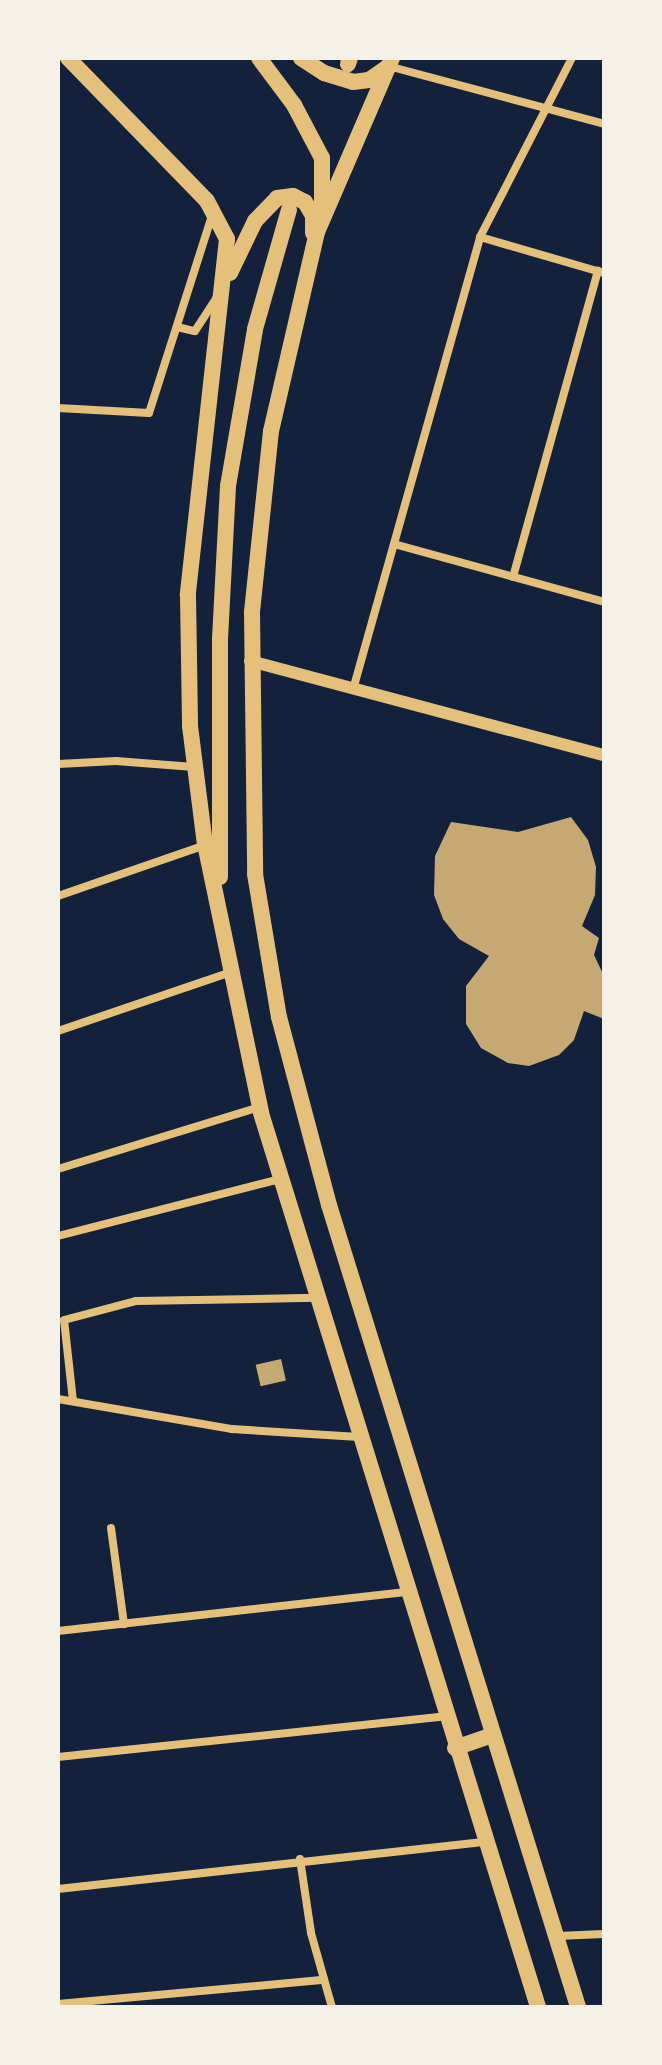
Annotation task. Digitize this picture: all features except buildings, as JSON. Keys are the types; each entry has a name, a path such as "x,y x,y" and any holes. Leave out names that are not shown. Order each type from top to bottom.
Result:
{"main road":[{"path":"68,58 213,211 224,230 219,337 188,595 194,767 205,844 221,908 231,972 260,1107 280,1179 406,1592 538,2007"},
{"path":"259,58 294,105 322,158 324,189 317,232"},
{"path":"301,58 324,73 353,82 369,80 390,62"},
{"path":"390,62 317,232 306,269 264,478 250,661 255,874 279,1017 329,1205 578,2007"},
{"path":"222,290 255,221 283,196 301,199 312,212 306,269"},
{"path":"221,908 220,639 228,486 255,329 289,210"},
{"path":"455,1748 492,1735"}],"street":[{"path":"354,686 480,237 572,58"},
{"path":"390,62 604,124"},
{"path":"58,408 149,413 213,211"},
{"path":"480,237 601,272 513,577"},
{"path":"177,327 195,331 222,290"},
{"path":"394,544 604,602"},
{"path":"250,661 354,686 604,755"},
{"path":"58,764 116,761 194,767"},
{"path":"58,896 205,844"},
{"path":"58,1031 231,972"},
{"path":"58,1169 260,1107"},
{"path":"58,1236 280,1179"},
{"path":"73,1401 64,1320 136,1301 316,1298"},
{"path":"58,1399 232,1429 359,1437"},
{"path":"111,1528 124,1624"},
{"path":"58,1631 406,1592"},
{"path":"58,1757 446,1716"},
{"path":"58,1889 300,1859 485,1842"},
{"path":"300,1859 311,1933 332,2007"},
{"path":"556,1937 604,1934"},
{"path":"58,2004 324,1980"}]}
